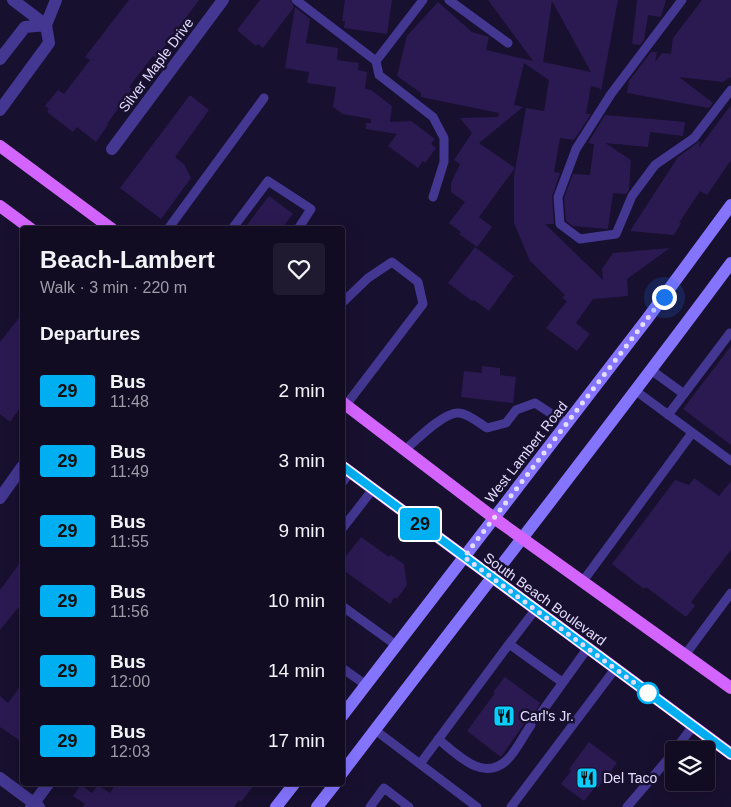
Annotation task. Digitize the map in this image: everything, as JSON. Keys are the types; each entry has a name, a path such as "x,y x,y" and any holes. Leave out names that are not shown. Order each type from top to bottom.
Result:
{"main road":[{"path":"0,146 108,226"},
{"name":"West Lambert Road","path":"345,712 567,424 731,205"},
{"path":"0,206 27,226"},
{"path":"345,769 636,391 731,263"},
{"path":"345,405 494,518 731,688"},
{"name":"South Beach Boulevard","path":"346,469 731,754"},
{"path":"276,807 292,786"},
{"path":"322,805 334,786"}],"street":[{"path":"13,0 46,25"},
{"path":"0,110 49,43 46,25 56,0"},
{"name":"Silver Maple Drive","path":"112,149 223,0"},
{"path":"0,60 25,27 46,25"},
{"path":"0,498 20,470"},
{"path":"0,778 34,806 47,786"}],"lane":[{"path":"296,0 376,61 379,75 433,117 444,138 444,162 433,197"},
{"path":"376,61 423,0"},
{"path":"449,0 508,43"},
{"path":"682,0 611,94 576,148 558,197 560,224 580,239 616,234 632,196 654,165 694,138 731,90"},
{"path":"170,226 264,98"},
{"path":"234,226 268,181 311,209 300,226"},
{"path":"345,300 368,278 392,262 418,282 423,304 345,403"},
{"path":"668,415 730,333"},
{"path":"651,370 684,394"},
{"path":"636,391 731,461"},
{"path":"404,450 444,418 458,412 486,428 506,423 516,410 535,403 567,424"},
{"path":"583,581 692,433"},
{"path":"345,525 373,489"},
{"path":"685,656 731,594"},
{"path":"345,608 396,645"},
{"path":"420,764 535,610"},
{"path":"509,644 562,682"},
{"path":"540,713 587,649"},
{"path":"511,807 615,669"},
{"path":"345,670 366,685"},
{"path":"438,739 466,761 486,770 496,768 507,760 531,725"},
{"path":"682,741 693,726"},
{"path":"376,730 477,807"},
{"path":"627,807 665,762"},
{"path":"370,807 384,788 409,807"}],"building":[{"path":"129,0 199,0 156,58 153,56 129,87 132,89 96,142 77,127 73,132 47,112 49,109 45,106 58,90 64,94 90,60 85,57"},
{"path":"260,0 290,0 294,7 263,48 258,44 256,46 237,30"},
{"path":"345,0 392,0 387,34 344,28 345,21 342,21"},
{"path":"488,0 618,0 601,91 599,88 591,86 586,114 591,114 574,140 560,138 554,172 560,173 552,197 554,224 545,224 603,280 602,269 613,253 670,248 627,279 628,296 593,299 576,323 590,334 577,351 546,328 567,301 562,298 565,295 530,261 514,223 514,176 526,108 544,111 549,80 524,63 514,105 523,107 479,143 515,168 479,217 492,227 477,247 459,234 461,232 449,223 465,202 451,192 451,183 460,164 454,160 472,133 460,118 498,117 499,113 421,97 421,93 397,76 407,36 438,2 472,32 489,37 486,50 533,61","holes":["552,1 591,72 543,62"]},
{"path":"637,0 666,0 661,17 648,15 644,40 640,45 632,44"},
{"path":"702,0 731,0 731,77 723,82 679,77 713,103 709,108 627,93 629,81 651,52 657,52 655,62 662,53 671,54 673,38"},
{"path":"295,7 310,19 306,43 338,48 337,60 359,63 358,70 367,72 365,89 371,90 392,106 390,122 411,121 435,139 431,144 436,148 425,163 423,161 418,168 388,146 397,134 366,129 366,123 371,123 371,119 343,114 333,107 336,87 307,83 309,72 285,68"},
{"path":"190,95 209,110 175,157 184,164 191,178 161,219 120,188"},
{"path":"731,105 731,160 707,195 700,191 679,223 681,223 674,235 630,231 678,157 700,141 699,148"},
{"path":"605,115 685,122 683,136 650,132 648,147 605,143 631,160 629,190 626,194 613,193 608,229 573,226 566,221 564,198 573,174 590,175 594,144 588,143"},
{"path":"269,196 293,214 283,226 246,226"},
{"path":"475,247 514,276 489,311 448,283"},
{"path":"20,317 20,408 10,422 0,414 0,342"},
{"path":"731,346 731,445 683,409"},
{"path":"482,366 500,368 500,375 516,377 513,403 461,397 464,371 482,373"},
{"path":"694,478 719,496 731,481 731,550 691,602 695,606 686,617 646,587 644,589 612,564 675,480 689,485"},
{"path":"361,537 389,557 391,555 404,564 407,585 397,599 395,597 390,604 345,571 345,557"},
{"path":"20,563 20,605 0,630 0,590"},
{"path":"505,677 540,703 535,713 540,719 537,723 532,719 526,721 501,757 467,731"},
{"path":"20,687 20,741 0,727 0,696 8,703"},
{"path":"589,742 617,763 598,788 596,786 584,801 561,784 571,771 569,769"},
{"path":"80,786 92,793 97,786 100,786 110,793 115,786 253,786 241,802 239,800 234,807 83,807 85,804 73,796"}],"bus line":[{"name":"29","path":"345,468 731,754"}],"place":[{"name":"Carl's Jr.","path":"504,716"},
{"name":"Del Taco","path":"587,778"}],"route":[{"path":"648,693 464,557 664,297"}]}
